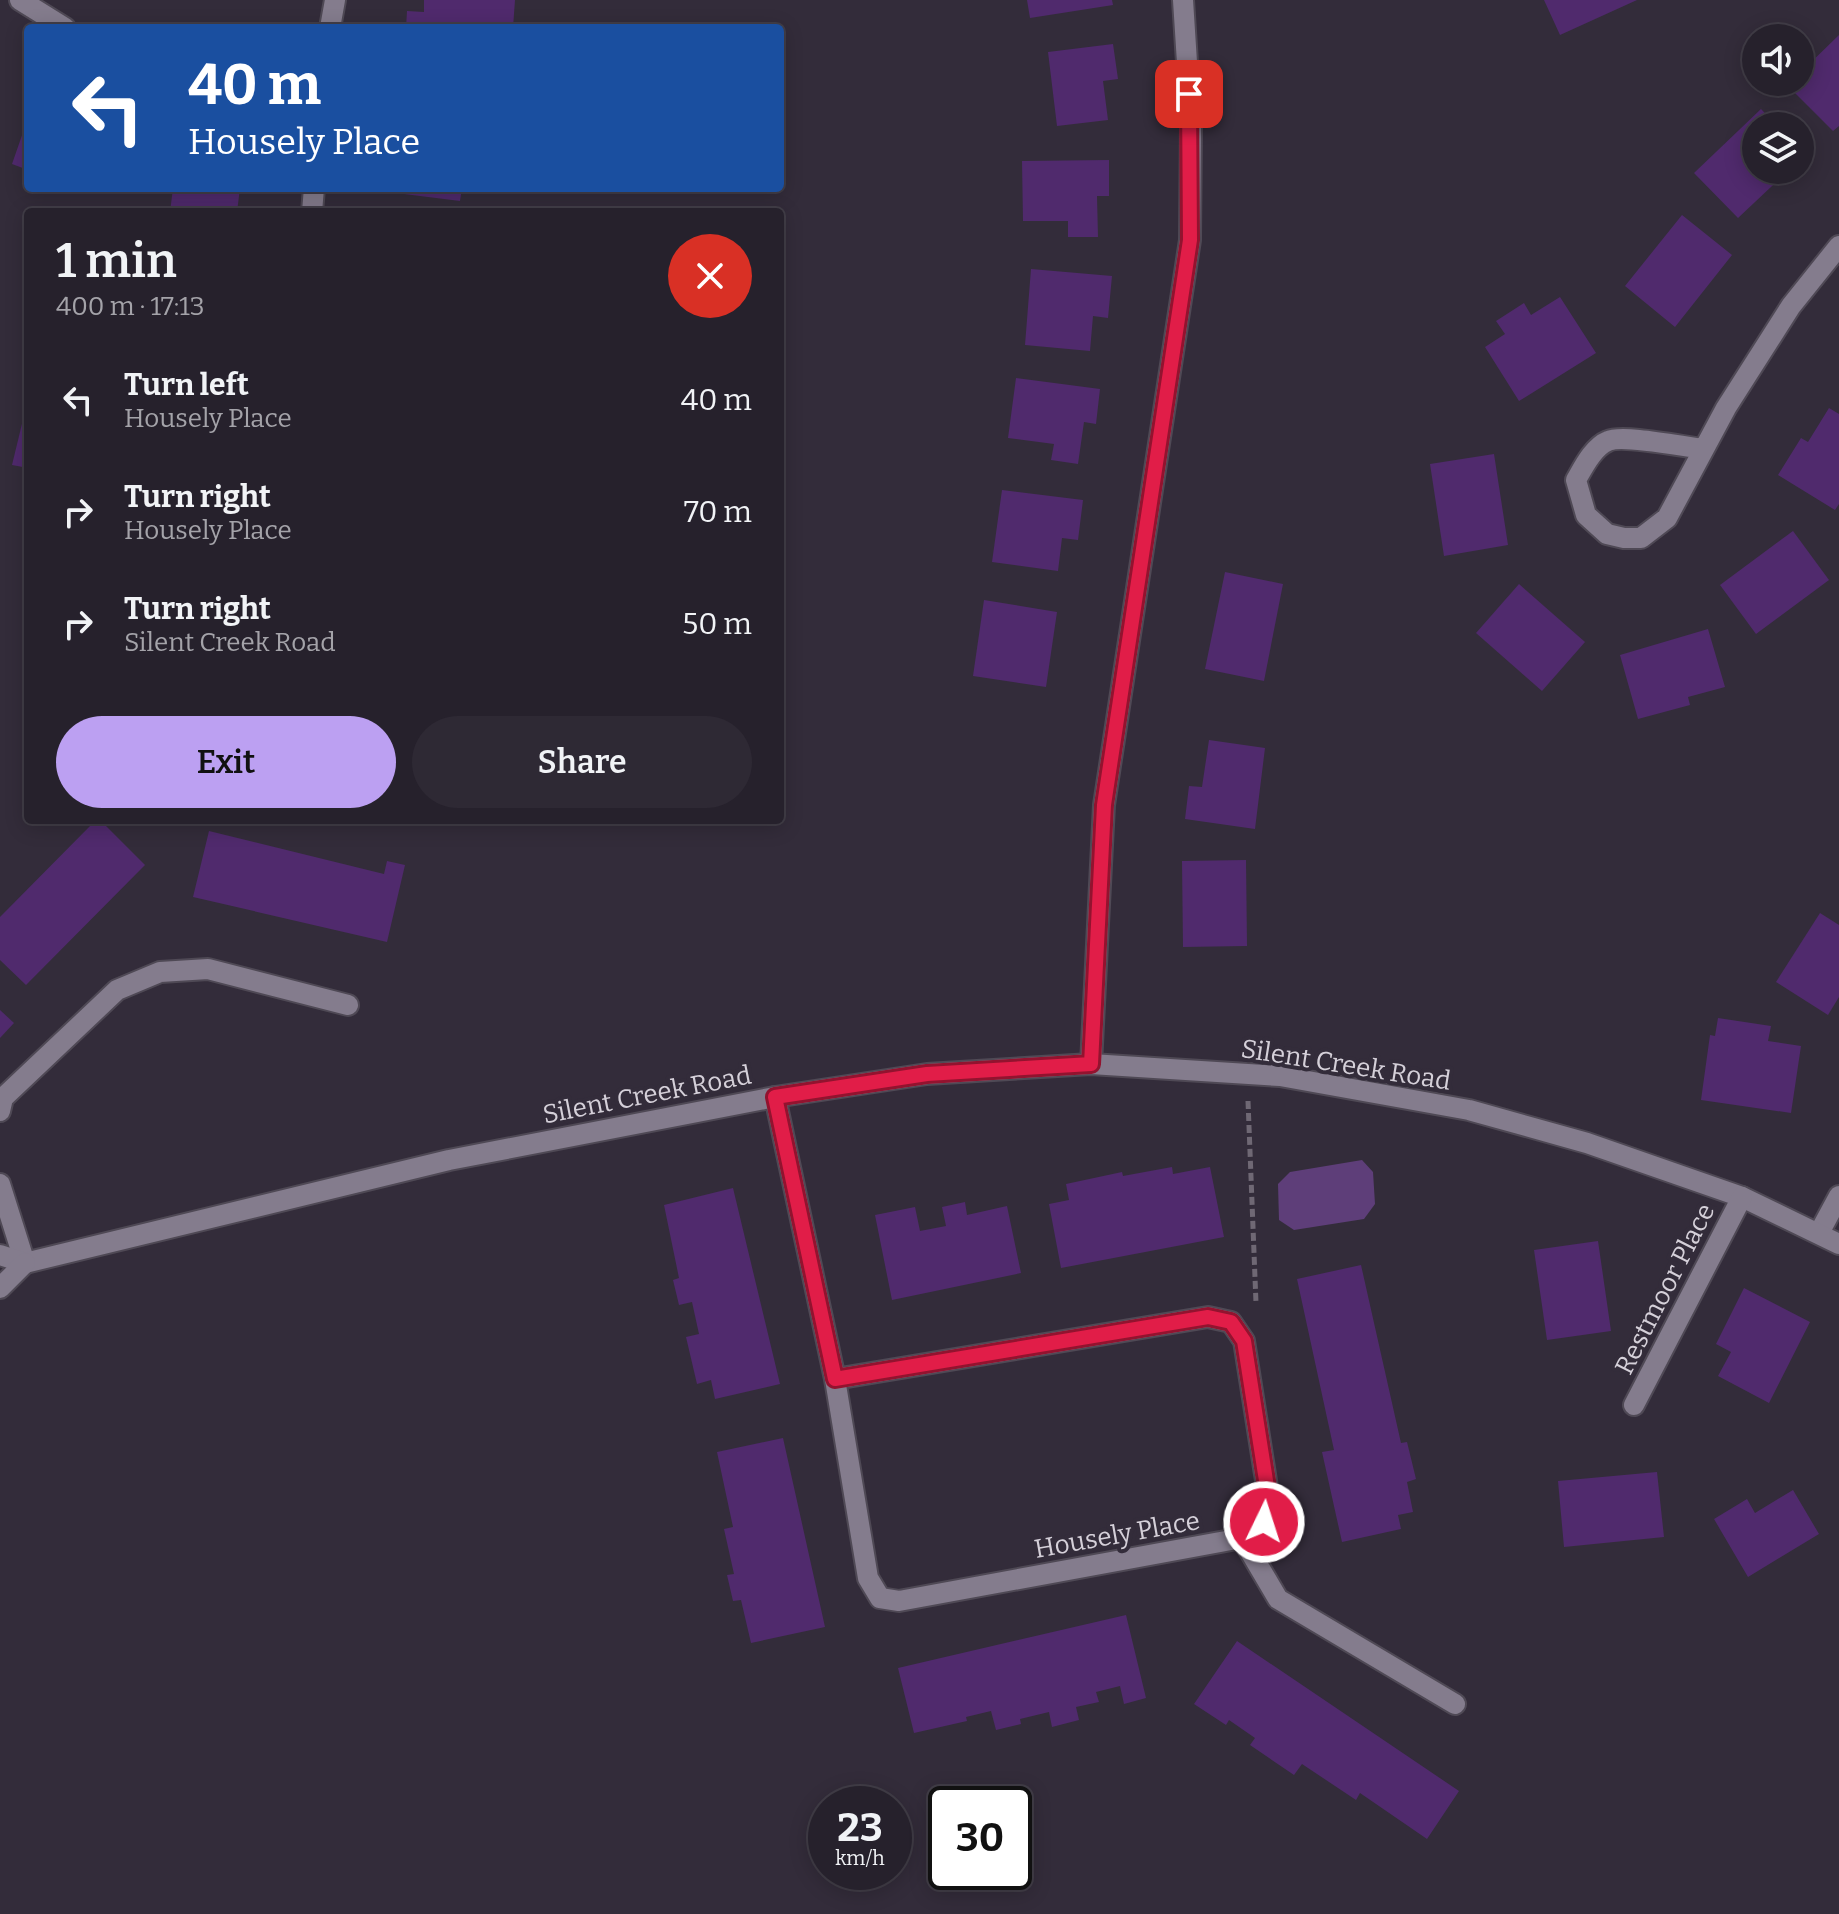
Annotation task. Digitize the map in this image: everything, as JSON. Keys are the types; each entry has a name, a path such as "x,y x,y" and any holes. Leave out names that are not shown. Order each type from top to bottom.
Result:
{"street":[{"path":"20,0 59,24"},
{"path":"331,24 335,0"},
{"path":"1091,1064 1104,805 1190,240 1191,125 1183,0"},
{"path":"1704,449 1626,440 1608,441 1589,458 1576,480 1586,515 1607,534 1624,538 1641,538 1667,518 1726,408 1791,306 1839,246"},
{"path":"0,1111 3,1098 117,990 160,972 208,969 348,1005"},
{"name":"Silent Creek Road","path":"25,1263 449,1160 775,1097 927,1074 1091,1064 1280,1076 1469,1110 1587,1143 1742,1197 1839,1244"},
{"name":"Housely Place","path":"775,1097 835,1379 868,1578 880,1598 899,1601 1242,1538"},
{"path":"0,1184 25,1263"},
{"path":"1819,1233 1839,1196"},
{"name":"Restmoor Place","path":"1634,1405 1742,1197"},
{"path":"0,1255 25,1263"},
{"path":"0,1288 25,1263"},
{"path":"835,1379 1208,1317 1231,1322 1244,1341 1270,1506 1261,1529 1242,1538 1278,1599 1455,1704"}],"path":[{"path":"1247,1074 1256,1303"}],"shaded area":[{"path":"1362,1160 1373,1172 1375,1204 1364,1219 1294,1230 1279,1220 1278,1184 1290,1172"}],"building":[{"path":"424,0 515,0 513,24 406,24 407,11 424,12"},
{"path":"1027,0 1112,0 1113,5 1030,18"},
{"path":"1544,0 1637,0 1560,35"},
{"path":"1839,35 1839,126 1833,131 1798,96 1814,96 1814,59"},
{"path":"1113,44 1118,79 1103,81 1108,120 1057,126 1048,52"},
{"path":"1742,127 1742,184 1774,184 1738,218 1694,173"},
{"path":"24,130 24,168 12,164"},
{"path":"1109,160 1109,196 1097,196 1098,237 1068,237 1068,221 1023,221 1022,161"},
{"path":"172,192 240,192 238,208 170,208"},
{"path":"396,192 461,192 460,201"},
{"path":"1682,215 1732,255 1675,327 1625,286"},
{"path":"1031,269 1112,276 1108,318 1093,316 1090,351 1025,345"},
{"path":"1560,297 1596,353 1519,401 1485,347 1505,334 1496,321 1524,303 1531,315"},
{"path":"1016,378 1100,389 1096,424 1084,422 1078,464 1051,460 1054,444 1008,438"},
{"path":"1829,408 1839,414 1839,504 1835,510 1778,475 1801,438 1808,442"},
{"path":"24,415 24,467 12,465"},
{"path":"1494,454 1508,545 1444,556 1430,464"},
{"path":"1002,490 1083,500 1078,540 1062,538 1058,571 992,562"},
{"path":"1793,531 1829,580 1756,634 1720,585"},
{"path":"1225,572 1283,584 1264,681 1205,669"},
{"path":"1519,584 1585,642 1542,691 1476,633"},
{"path":"984,600 1057,612 1046,687 973,676"},
{"path":"1708,629 1725,687 1688,697 1690,705 1638,719 1620,655"},
{"path":"1209,740 1265,748 1255,829 1185,819 1189,786 1202,787"},
{"path":"92,824 104,824 145,865 26,985 0,960 0,917"},
{"path":"209,831 384,874 387,861 405,865 387,942 193,897"},
{"path":"1246,860 1247,946 1183,947 1182,861"},
{"path":"1820,913 1839,925 1839,997 1828,1015 1776,982"},
{"path":"0,1010 14,1023 0,1038"},
{"path":"1718,1018 1771,1026 1768,1041 1801,1046 1791,1113 1701,1100 1710,1035 1715,1036"},
{"path":"1172,1167 1173,1174 1210,1167 1224,1237 1061,1268 1049,1204 1069,1200 1066,1184 1122,1172 1123,1176"},
{"path":"733,1188 780,1384 715,1399 711,1380 697,1384 686,1337 699,1334 692,1302 679,1305 673,1280 679,1278 664,1205"},
{"path":"965,1202 967,1215 1007,1206 1021,1273 892,1300 875,1215 915,1207 920,1231 946,1226 942,1207"},
{"path":"1598,1241 1611,1331 1547,1340 1534,1250"},
{"path":"1361,1265 1401,1443 1407,1442 1416,1479 1407,1482 1413,1512 1398,1515 1401,1529 1342,1542 1322,1452 1334,1450 1297,1279"},
{"path":"1744,1288 1810,1322 1769,1403 1718,1376 1731,1352 1716,1344"},
{"path":"783,1438 825,1627 751,1643 741,1600 733,1601 727,1575 734,1574 724,1529 733,1527 717,1452"},
{"path":"1657,1472 1664,1537 1564,1547 1558,1481"},
{"path":"1793,1490 1819,1534 1748,1577 1714,1519 1747,1499 1755,1513"},
{"path":"1126,1615 1146,1698 1124,1704 1120,1686 1096,1692 1099,1702 1076,1707 1079,1720 1052,1727 1049,1712 1020,1719 1021,1724 996,1730 991,1711 966,1717 967,1721 914,1733 898,1668"},
{"path":"1237,1641 1459,1791 1427,1839 1360,1793 1356,1800 1302,1764 1294,1775 1250,1745 1255,1738 1229,1720 1226,1725 1194,1704"}],"route":[{"path":"1189,94 1190,240 1104,805 1091,1064 927,1074 775,1097 835,1379 1208,1317 1231,1322 1244,1341 1249,1371 1270,1506 1264,1522"}]}
